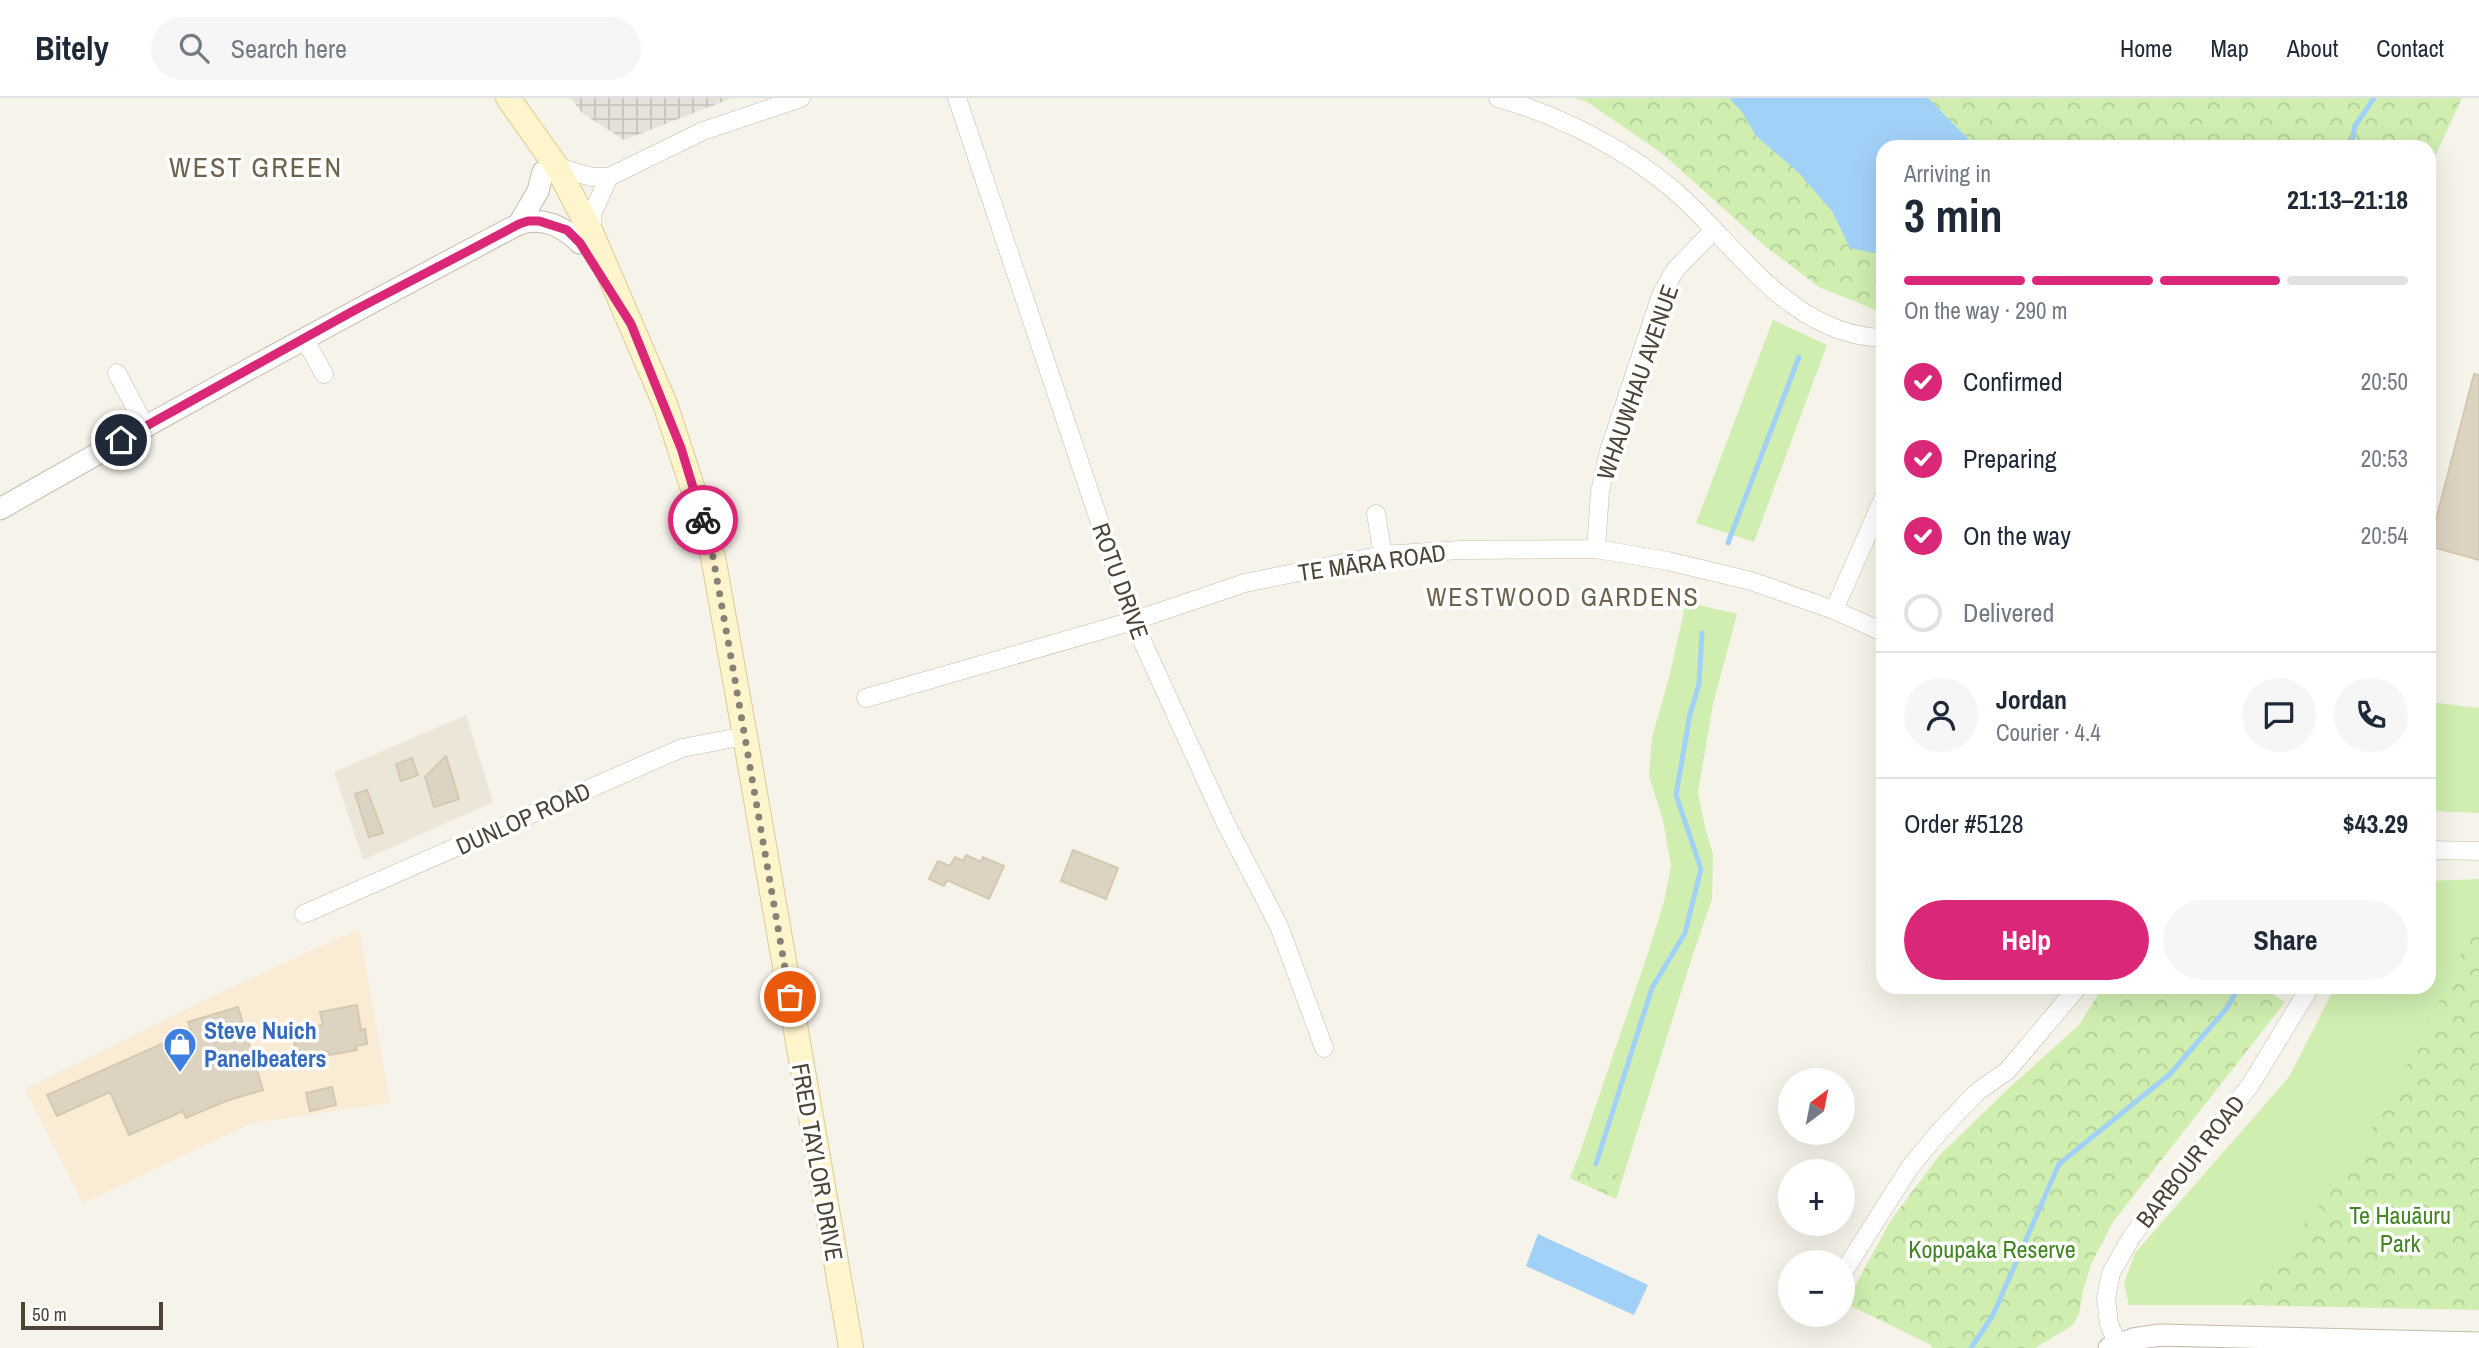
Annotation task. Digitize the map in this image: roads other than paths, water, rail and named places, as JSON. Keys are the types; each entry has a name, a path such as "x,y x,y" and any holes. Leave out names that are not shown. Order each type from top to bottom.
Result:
{"main road":[{"name":"FRED TAYLOR DRIVE","path":"507,98 550,170 631,324 665,404 713,557 851,1348"}],"street":[{"path":"519,224 550,170 609,177 703,131 801,98"},
{"name":"ROTU DRIVE","path":"957,98 1133,621 1225,822 1279,926 1324,1048"},
{"path":"1498,98 1552,117 1630,159 1675,192 1792,306 1835,330 1876,338"},
{"path":"0,509 304,338 519,224 528,221 550,223 586,237 593,212 609,177"},
{"name":"WHAUWHAU AVENUE","path":"1596,549 1600,492 1609,451 1661,295 1675,270 1714,230"},
{"path":"304,338 324,374"},
{"path":"117,373 145,426"},
{"path":"1377,514 1383,555"},
{"path":"1834,610 1876,515"},
{"name":"TE MĀRA ROAD","path":"866,698 1133,621 1245,583 1383,555 1460,550 1596,549 1668,561 1751,581 1834,610 1876,629"},
{"name":"DUNLOP ROAD","path":"304,914 682,748 746,736"},
{"path":"2436,850 2479,851"},
{"path":"1855,1254 1910,1167 1940,1130 1977,1092 2007,1071 2072,994"},
{"name":"BARBOUR ROAD","path":"2113,1347 2106,1298 2111,1273 2132,1236 2251,1084 2306,994"},
{"path":"2113,1347 2133,1339 2160,1335 2479,1343"}],"water":[{"path":"1729,98 1928,98 1969,140 1876,140 1874,253 1850,248 1832,211 1798,172 1756,136 1742,112"},
{"path":"1538,1234 1648,1285 1634,1315 1526,1266"}],"waterway":[{"path":"2352,140 2355,126 2374,98"},
{"path":"1728,543 1799,357"},
{"path":"1596,1164 1652,988 1685,933 1701,869 1676,795 1690,714 1699,684 1702,633"},
{"path":"1971,1348 1993,1315 2059,1164 2170,1074 2227,1008 2235,994"}],"place":[{"name":"Steve Nuich Panelbeaters","path":"180,1074"}],"district":[{"name":"WEST GREEN","path":"256,167"},
{"name":"WESTWOOD GARDENS","path":"1563,596"}],"park label":[{"name":"Te Hauāuru Park","path":"2400,1229"},
{"name":"Kopupaka Reserve","path":"1992,1249"}]}
